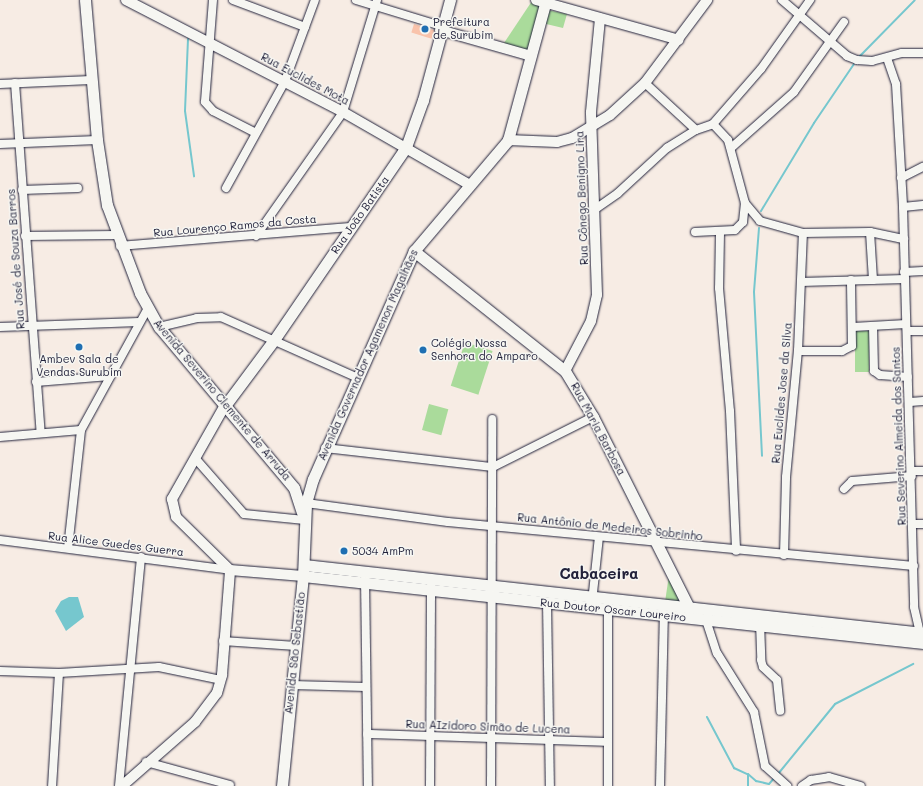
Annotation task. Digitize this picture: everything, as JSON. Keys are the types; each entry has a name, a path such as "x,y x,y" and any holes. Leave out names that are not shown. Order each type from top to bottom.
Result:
{"main road":[{"name":"Avenida Severino Clemente de Arruda","path":"85,0 97,140 107,205 120,246 147,310 224,407 294,488 305,520"},
{"name":"Rua João Batista","path":"224,407 274,340 406,147 424,100 441,28 450,0"},
{"name":"Avenida Governador Agamenon Magalhães","path":"305,520 306,503 325,448 358,378 414,250 508,140 531,56 542,2"},
{"name":"Rua Maria Barbosa","path":"414,250 565,371 593,418 658,544 692,614"},
{"name":"Avenida São Sebastião","path":"282,786 304,570 305,520"},
{"name":"Rua Doutor Oscar Loureiro","path":"304,570 592,602 608,609 664,615 692,614 706,620 760,620"},
{"name":"Rua Doutor Oscar Loureiro","path":"492,591 547,602 592,602 608,598 692,614 922,636"}],"street":[{"name":"Rua Euclides Mota","path":"129,0 343,112 470,185"},
{"path":"213,0 205,102 213,111 256,133"},
{"path":"233,0 305,27"},
{"path":"226,188 285,82 315,0"},
{"path":"356,0 376,3 441,28 531,56"},
{"path":"508,140 557,142 591,127 623,105 645,83 679,40 707,0"},
{"path":"782,0 847,56 864,61 887,58 902,53 923,53"},
{"path":"594,210 618,193 667,148 696,130 713,124 761,69 810,0"},
{"path":"542,2 679,40"},
{"path":"256,236 343,112 376,3"},
{"name":"Rua Cônego Benigno Lira","path":"565,371 596,304 591,127 600,18"},
{"path":"731,148 794,92 844,22"},
{"name":"Rua Severino Almeida dos Santos","path":"887,58 896,84 903,207 904,275 910,402 914,607 922,636"},
{"path":"0,84 91,80"},
{"name":"Rua José de Souza Barros","path":"15,83 18,144 41,433"},
{"path":"645,83 696,130"},
{"path":"713,124 723,133 731,148 735,175 745,203 760,221 804,233 870,232 904,239"},
{"path":"0,144 97,140"},
{"path":"901,178 923,167"},
{"path":"22,190 78,188"},
{"path":"696,232 720,233 741,226 745,203"},
{"path":"903,207 923,205"},
{"name":"Rua Lourenço Ramos da Costa","path":"120,246 352,227"},
{"path":"870,232 873,280"},
{"path":"720,233 719,288 730,411 736,550"},
{"name":"Rua Euclides Jose da Silva","path":"784,555 786,477 798,351 804,233"},
{"path":"25,236 116,235"},
{"path":"801,282 873,280 923,272"},
{"path":"798,351 848,349 853,342 851,280"},
{"path":"68,548 81,430 139,322 147,310"},
{"path":"159,327 197,318 221,317 358,378"},
{"path":"0,327 139,322"},
{"path":"873,326 873,366 880,375 908,376"},
{"path":"853,327 907,327 923,330"},
{"path":"36,382 110,376"},
{"path":"910,402 923,401"},
{"path":"224,407 172,499 176,516 230,570 304,570"},
{"path":"325,448 493,467 593,418"},
{"path":"490,786 493,467 492,419"},
{"path":"0,436 81,430"},
{"path":"196,458 244,514 305,520"},
{"path":"844,489 852,481 912,474 923,471"},
{"name":"Rua Antônio de Medeiros Sobrinho","path":"306,503 492,527 658,544 914,566"},
{"path":"913,524 923,524"},
{"path":"592,602 599,537"},
{"name":"Rua Alice Guedes Guerra","path":"0,540 230,570"},
{"path":"119,786 129,667 141,558"},
{"path":"122,786 146,762 194,722 217,693 221,680 230,570"},
{"path":"365,577 368,786"},
{"path":"430,786 431,584"},
{"path":"608,598 608,786"},
{"path":"547,602 550,786"},
{"path":"660,786 664,615"},
{"path":"706,620 717,653 754,712 765,766 784,783"},
{"path":"760,620 761,660 763,667 777,680 780,711"},
{"path":"223,641 296,646"},
{"path":"0,671 59,673 129,667 159,667 221,680"},
{"path":"52,786 59,673"},
{"path":"292,685 366,687"},
{"name":"Rua AIzidoro Simão de Lucena","path":"367,734 608,742"},
{"path":"146,762 230,785"},
{"path":"802,786 811,780 829,777 861,786"}],"green space":[{"path":"532,1 543,5 529,54 502,46"},
{"path":"547,10 567,14 563,28 542,23"},
{"path":"855,331 869,331 869,372 855,372"},
{"path":"465,342 493,351 478,395 451,386"},
{"path":"429,404 448,409 441,435 422,430"},
{"path":"669,575 684,604 665,602"}],"water":[{"path":"69,597 78,597 84,617 66,631 55,611 61,601"}],"building":[{"path":"414,24 434,30 431,39 411,33"}],"waterway":[{"path":"860,56 915,0"},
{"path":"188,39 185,111 194,176"},
{"path":"761,211 814,123 854,64"},
{"path":"759,228 754,292 762,456"},
{"path":"778,774 835,704 913,664"},
{"path":"707,717 734,768 747,774"},
{"path":"748,786 748,774 756,781 769,784 775,777"}],"place":[{"name":"Prefeitura de Surubim","path":"425,29"},
{"name":"Ambev Sala de Vendas Surubim","path":"79,347"},
{"name":"Colégio Nossa Senhora do Amparo","path":"423,350"},
{"name":"5034 AmPm","path":"344,551"}],"district":[{"name":"Cabaceira","path":"599,574"}]}
